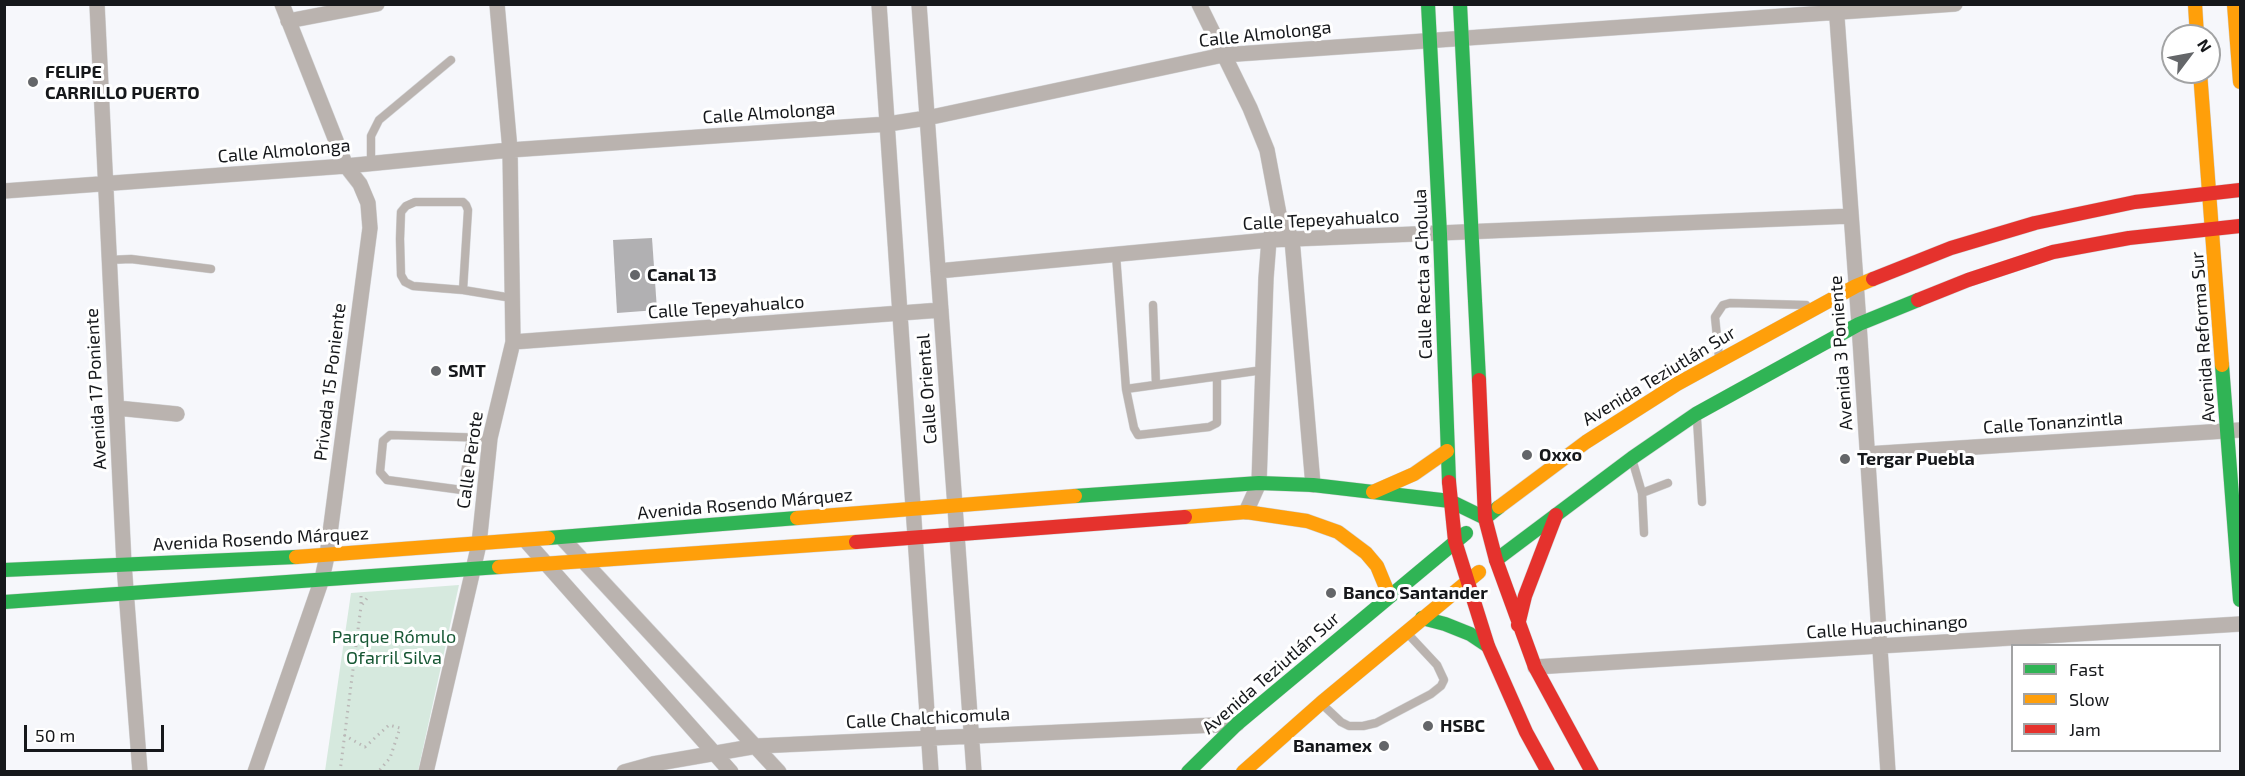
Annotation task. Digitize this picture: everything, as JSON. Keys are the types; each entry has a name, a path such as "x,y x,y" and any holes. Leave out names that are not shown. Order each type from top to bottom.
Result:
{"main road":[{"name":"Calle Recta a Cholula","path":"1428,4 1440,234 1447,451 1455,541 1488,646 1526,732 1548,771"},
{"path":"1460,4 1473,233 1485,518 1496,560 1535,668 1592,771"},
{"path":"2195,4 2197,24"},
{"path":"2234,4 2241,82"},
{"name":"Avenida Reforma Sur","path":"2201,84 2212,227 2234,431 2241,600"},
{"name":"Avenida Teziutlán Sur","path":"1188,771 1237,724 1455,541 1586,442 1720,358 1856,286 1951,248 2035,223 2135,202 2241,190"},
{"path":"1243,771 1320,703 1466,582 1632,458 1696,414 1859,324 1968,280 2053,252 2129,238 2212,227 2241,226"},
{"path":"1373,492 1414,474 1447,451"},
{"name":"Avenida Rosendo Márquez","path":"4,570 327,556 913,508 1260,483 1313,484 1450,501 1485,518"},
{"path":"4,602 957,535 1246,512 1307,521 1338,532 1366,553 1377,566 1389,595"},
{"path":"1518,626 1526,596 1556,515"},
{"path":"1422,618 1470,634 1488,646"}],"street":[{"name":"Avenida 17 Poniente","path":"97,4 124,564 140,771"},
{"name":"Privada 15 Poniente","path":"255,771 322,579 327,556 370,228 368,203 360,184 346,166 282,4"},
{"path":"288,21 377,4"},
{"name":"Calle Perote","path":"426,771 479,544 490,438 513,342 510,150 498,4"},
{"name":"Calle Oriental","path":"879,4 931,771"},
{"name":"Calle Oriental","path":"919,4 974,771"},
{"path":"1199,4 1250,108 1267,150 1279,214 1292,239 1313,484"},
{"name":"Calle Almolonga","path":"4,191 371,164 510,150 888,124 927,118 1223,55 1836,9 1955,4"},
{"name":"Avenida 3 Poniente","path":"1836,9 1888,771"},
{"path":"1246,512 1260,483 1269,240 1279,214"},
{"name":"Calle Tepeyahualco","path":"938,271 1269,240 1851,216"},
{"name":"Calle Tepeyahualco","path":"513,342 941,310"},
{"path":"117,408 177,414"},
{"name":"Calle Tonanzintla","path":"1867,454 2234,431"},
{"path":"562,538 779,771"},
{"path":"526,541 731,771"},
{"name":"Calle Huauchinango","path":"1535,668 2241,624"},
{"name":"Calle Chalchicomula","path":"624,771 651,768 714,753 757,746 1237,724"}],"lane":[{"path":"371,164 371,136 379,120 451,60"},
{"path":"463,290 468,210 466,205 463,202 415,202 406,206 401,212 400,239 401,274 405,282 413,286 463,290 512,298"},
{"path":"1116,255 1126,389 1134,428 1138,435 1209,427 1217,423 1217,377"},
{"path":"109,261 131,260 211,269"},
{"path":"1720,358 1715,316 1723,305 1730,303 1817,305"},
{"path":"1153,305 1155,385"},
{"path":"1126,389 1263,370"},
{"path":"1696,414 1702,502"},
{"path":"471,438 462,490 387,480 380,472 383,441 390,435 490,438"},
{"path":"1632,458 1642,493 1644,533"},
{"path":"1642,493 1668,483"},
{"path":"1320,703 1341,722 1349,726 1363,726 1376,723 1431,694 1441,686 1444,680 1437,665 1405,632"}],"path":[{"path":"340,771 361,606"},
{"path":"344,735 365,747 389,725 400,728 390,758 378,771"}],"green space":[{"name":"Parque Rómulo Ofarril Silva","path":"459,585 418,771 325,771 351,593"}],"building":[{"name":"Canal 13","path":"652,238 657,310 617,313 613,240"}],"traffic: fast":[{"path":"1428,4 1440,234 1449,482"},
{"path":"1460,4 1479,380"},
{"path":"1496,560 1632,458 1696,414 1859,324 1918,300"},
{"path":"2222,365 2240,600"},
{"path":"1075,496 1259,483 1313,485 1450,501 1485,518 1499,507"},
{"path":"548,538 797,518"},
{"path":"1188,772 1237,724 1466,533"},
{"path":"4,570 296,557"},
{"path":"4,602 499,567"},
{"path":"1422,618 1470,634 1488,646"}],"traffic: slow":[{"path":"2195,4 2196,24"},
{"path":"2234,4 2240,82"},
{"path":"2201,84 2222,365"},
{"path":"1499,507 1586,442 1677,384 1856,286 1873,279"},
{"path":"1373,492 1414,474 1447,451"},
{"path":"797,518 1075,496"},
{"path":"1185,517 1246,512 1307,521 1338,532 1366,553 1377,566 1389,595"},
{"path":"296,557 548,538"},
{"path":"499,567 856,542"},
{"path":"1243,772 1321,703 1479,572"}],"traffic: jam":[{"path":"1873,279 1951,248 2035,223 2135,202 2240,190"},
{"path":"1918,300 1968,280 2053,252 2129,238 2240,226"},
{"path":"1479,380 1485,518 1496,560 1535,667 1592,772"},
{"path":"1449,482 1455,541 1488,646 1526,732 1548,772"},
{"path":"1518,625 1525,596 1556,515"},
{"path":"856,542 1185,517"}],"place":[{"name":"FELIPE CARRILLO PUERTO","path":"33,82"},
{"name":"Canal 13","path":"635,275"},
{"name":"SMT","path":"436,371"},
{"name":"Oxxo","path":"1527,455"},
{"name":"Tergar Puebla","path":"1845,459"},
{"name":"Banco Santander","path":"1331,593"},
{"name":"HSBC","path":"1428,726"},
{"name":"Banamex","path":"1384,746"}]}
